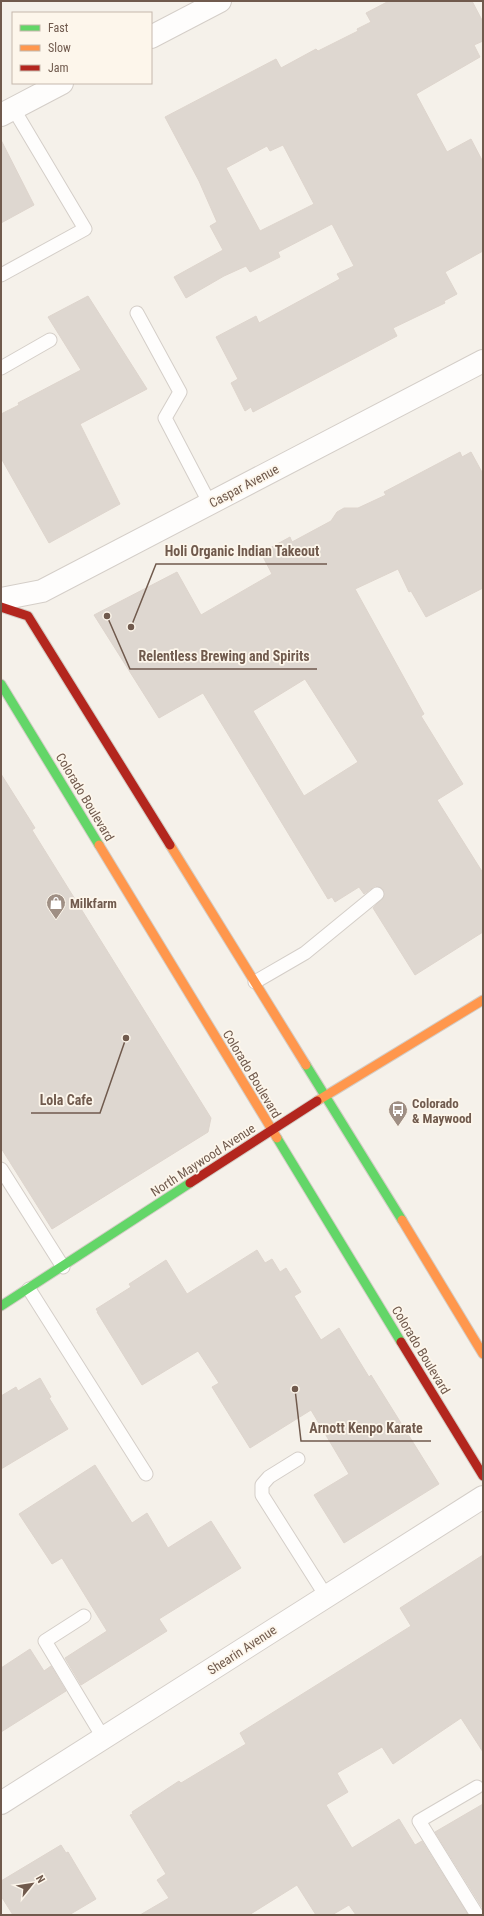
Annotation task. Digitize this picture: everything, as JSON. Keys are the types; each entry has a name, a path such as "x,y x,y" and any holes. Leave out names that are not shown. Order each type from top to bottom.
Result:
{"main road":[{"path":"1,607 28,616 483,1354"},
{"name":"Colorado Boulevard","path":"1,684 483,1476"},
{"name":"North Maywood Avenue","path":"1,1306 325,1096 483,1000"}],"street":[{"path":"152,36 220,1"},
{"path":"7,111 60,84"},
{"name":"Caspar Avenue","path":"1,599 42,592 483,361"},
{"name":"Shearin Avenue","path":"1,1803 483,1497"}],"lane":[{"path":"1,275 85,229 7,111"},
{"path":"137,313 180,392 165,418 210,504"},
{"path":"1,368 50,340"},
{"path":"255,982 306,953 377,894"},
{"path":"1,1169 63,1267"},
{"path":"29,1289 146,1474"},
{"path":"298,1459 269,1477 262,1485 262,1495 326,1596"},
{"path":"84,1616 45,1640 104,1739"},
{"path":"477,1915 419,1821 478,1787"}],"building":[{"path":"389,1 472,1 483,22 483,41 474,45 480,57 416,94 447,152 471,139 483,162 483,251 445,272 457,294 444,301 445,303 393,328 397,336 253,412 251,407 245,411 231,383 238,379 216,337 256,316 259,323 340,279 337,274 354,266 332,224 278,252 280,257 250,272 246,266 224,276 186,298 174,277 223,250 210,226 217,222 199,181 165,117 276,59 281,68 316,49 318,51 358,31 357,29 371,22 366,13","holes":["283,145 314,204 260,231 226,168 267,146 270,151"]},
{"path":"1,140 34,205 1,223"},
{"path":"88,296 147,389 80,424 120,504 49,543 1,458 1,414 19,405 18,403 81,370 48,317"},
{"path":"460,452 462,457 471,452 483,474 483,588 426,617 411,591 409,592 398,569 355,589 424,714 421,716 463,784 437,800 483,873 483,932 415,975 373,908 384,897 383,889 375,886 364,894 359,887 335,902 332,897 328,899 203,693 159,718 94,615 177,572 201,615 272,574 261,553 290,537 292,542 331,521 337,512 344,508 358,508 386,495 384,492","holes":["305,679 358,762 304,796 253,711"]},
{"path":"1,774 35,828 32,830 211,1118 208,1132 52,1229 1,1148"},
{"path":"257,1250 265,1263 272,1259 280,1272 286,1268 301,1292 294,1296 321,1340 339,1328 369,1377 371,1375 439,1484 344,1543 314,1495 349,1474 311,1410 250,1448 212,1387 219,1383 198,1351 142,1385 96,1309 131,1287 129,1284 166,1260 187,1294"},
{"path":"40,1378 51,1397 49,1398 68,1429 1,1469 1,1396 16,1387 18,1391"},
{"path":"95,1465 132,1523 147,1513 168,1548 211,1521 241,1568 159,1619 167,1631 81,1685 65,1658 107,1631 62,1558 52,1564 19,1514"},
{"path":"483,1555 483,1752 461,1718 393,1764 382,1747 337,1773 348,1792 326,1805 352,1848 399,1819 415,1845 422,1841 468,1915 356,1915 349,1905 332,1915 316,1915 297,1885 249,1915 140,1915 169,1898 157,1880 166,1874 130,1815 133,1814 132,1812 179,1781 181,1783 246,1744 240,1733 411,1626 400,1608"},
{"path":"30,1649 44,1671 51,1666 66,1691 1,1732 1,1668"},
{"path":"483,1804 483,1909 435,1832"},
{"path":"61,1845 66,1853 68,1852 96,1899 69,1915 13,1915 1,1896 1,1881"}],"traffic: fast":[{"path":"1,684 99,845"},
{"path":"306,1065 402,1220"},
{"path":"277,1138 401,1342"},
{"path":"1,1306 190,1183"}],"traffic: slow":[{"path":"99,845 277,1138"},
{"path":"170,845 306,1065"},
{"path":"317,1101 483,1000"},
{"path":"402,1220 483,1354"}],"traffic: jam":[{"path":"1,607 28,616 170,845"},
{"path":"190,1183 317,1101"},
{"path":"401,1342 483,1476"}],"place":[{"name":"Relentless Brewing and Spirits","path":"107,616"},
{"name":"Holi Organic Indian Takeout","path":"131,627"},
{"name":"Milkfarm","path":"56,920"},
{"name":"Lola Cafe","path":"126,1038"},
{"name":"Colorado & Maywood","path":"398,1127"},
{"name":"Arnott Kenpo Karate","path":"295,1389"}]}
